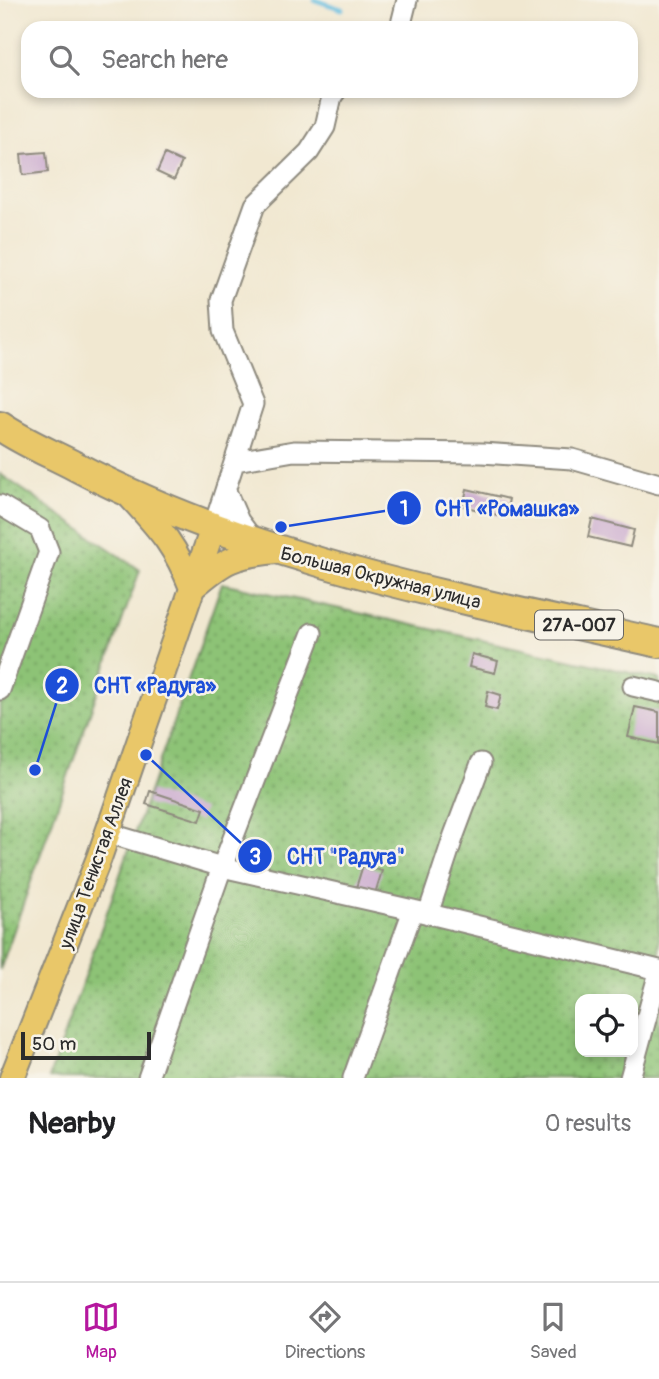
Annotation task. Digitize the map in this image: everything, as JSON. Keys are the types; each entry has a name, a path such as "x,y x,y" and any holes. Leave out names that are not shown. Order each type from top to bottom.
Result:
{"highway":[{"name":"Большая Окружная улица","path":"0,426 128,494 266,547 341,570 659,643"}],"main road":[{"path":"128,494 172,544 192,588 227,560 266,547"},
{"name":"улица Тенистая Аллея","path":"12,1078 108,833 213,528"}],"street":[{"path":"402,21 407,0"},
{"path":"213,528 253,404 223,331 221,300 255,205 309,152 325,127 332,98"},
{"path":"236,461 293,452 482,453 572,459 659,484"},
{"path":"172,512 213,503 226,491"},
{"path":"226,491 239,521 266,547"},
{"path":"0,505 40,529 48,552 0,690"},
{"path":"148,1078 222,867 312,633"},
{"path":"633,686 659,692"},
{"path":"353,1078 481,763"},
{"path":"108,833 222,867 421,912 659,971 630,1078"}],"green space":[{"path":"0,474 140,570 0,970"},
{"path":"222,583 659,679 659,1078 49,1078"}],"building":[{"path":"46,152 48,172 23,175 21,154"},
{"path":"165,154 182,162 174,180 157,172"},
{"path":"467,489 509,499 505,517 463,506"},
{"path":"592,519 634,530 630,547 588,537"},
{"path":"472,654 498,661 495,673 469,667"},
{"path":"488,691 501,695 497,710 485,707"},
{"path":"635,707 659,712 659,744 628,737"},
{"path":"150,791 204,809 200,821 146,804"},
{"path":"363,865 382,871 374,897 355,891"}],"waterway":[{"path":"315,0 342,9"}],"place":[{"name":"СНТ «Ромашка»","path":"281,527"},
{"name":"СНТ \"Радуга\"","path":"146,755"},
{"name":"СНТ «Радуга»","path":"35,770"}]}
